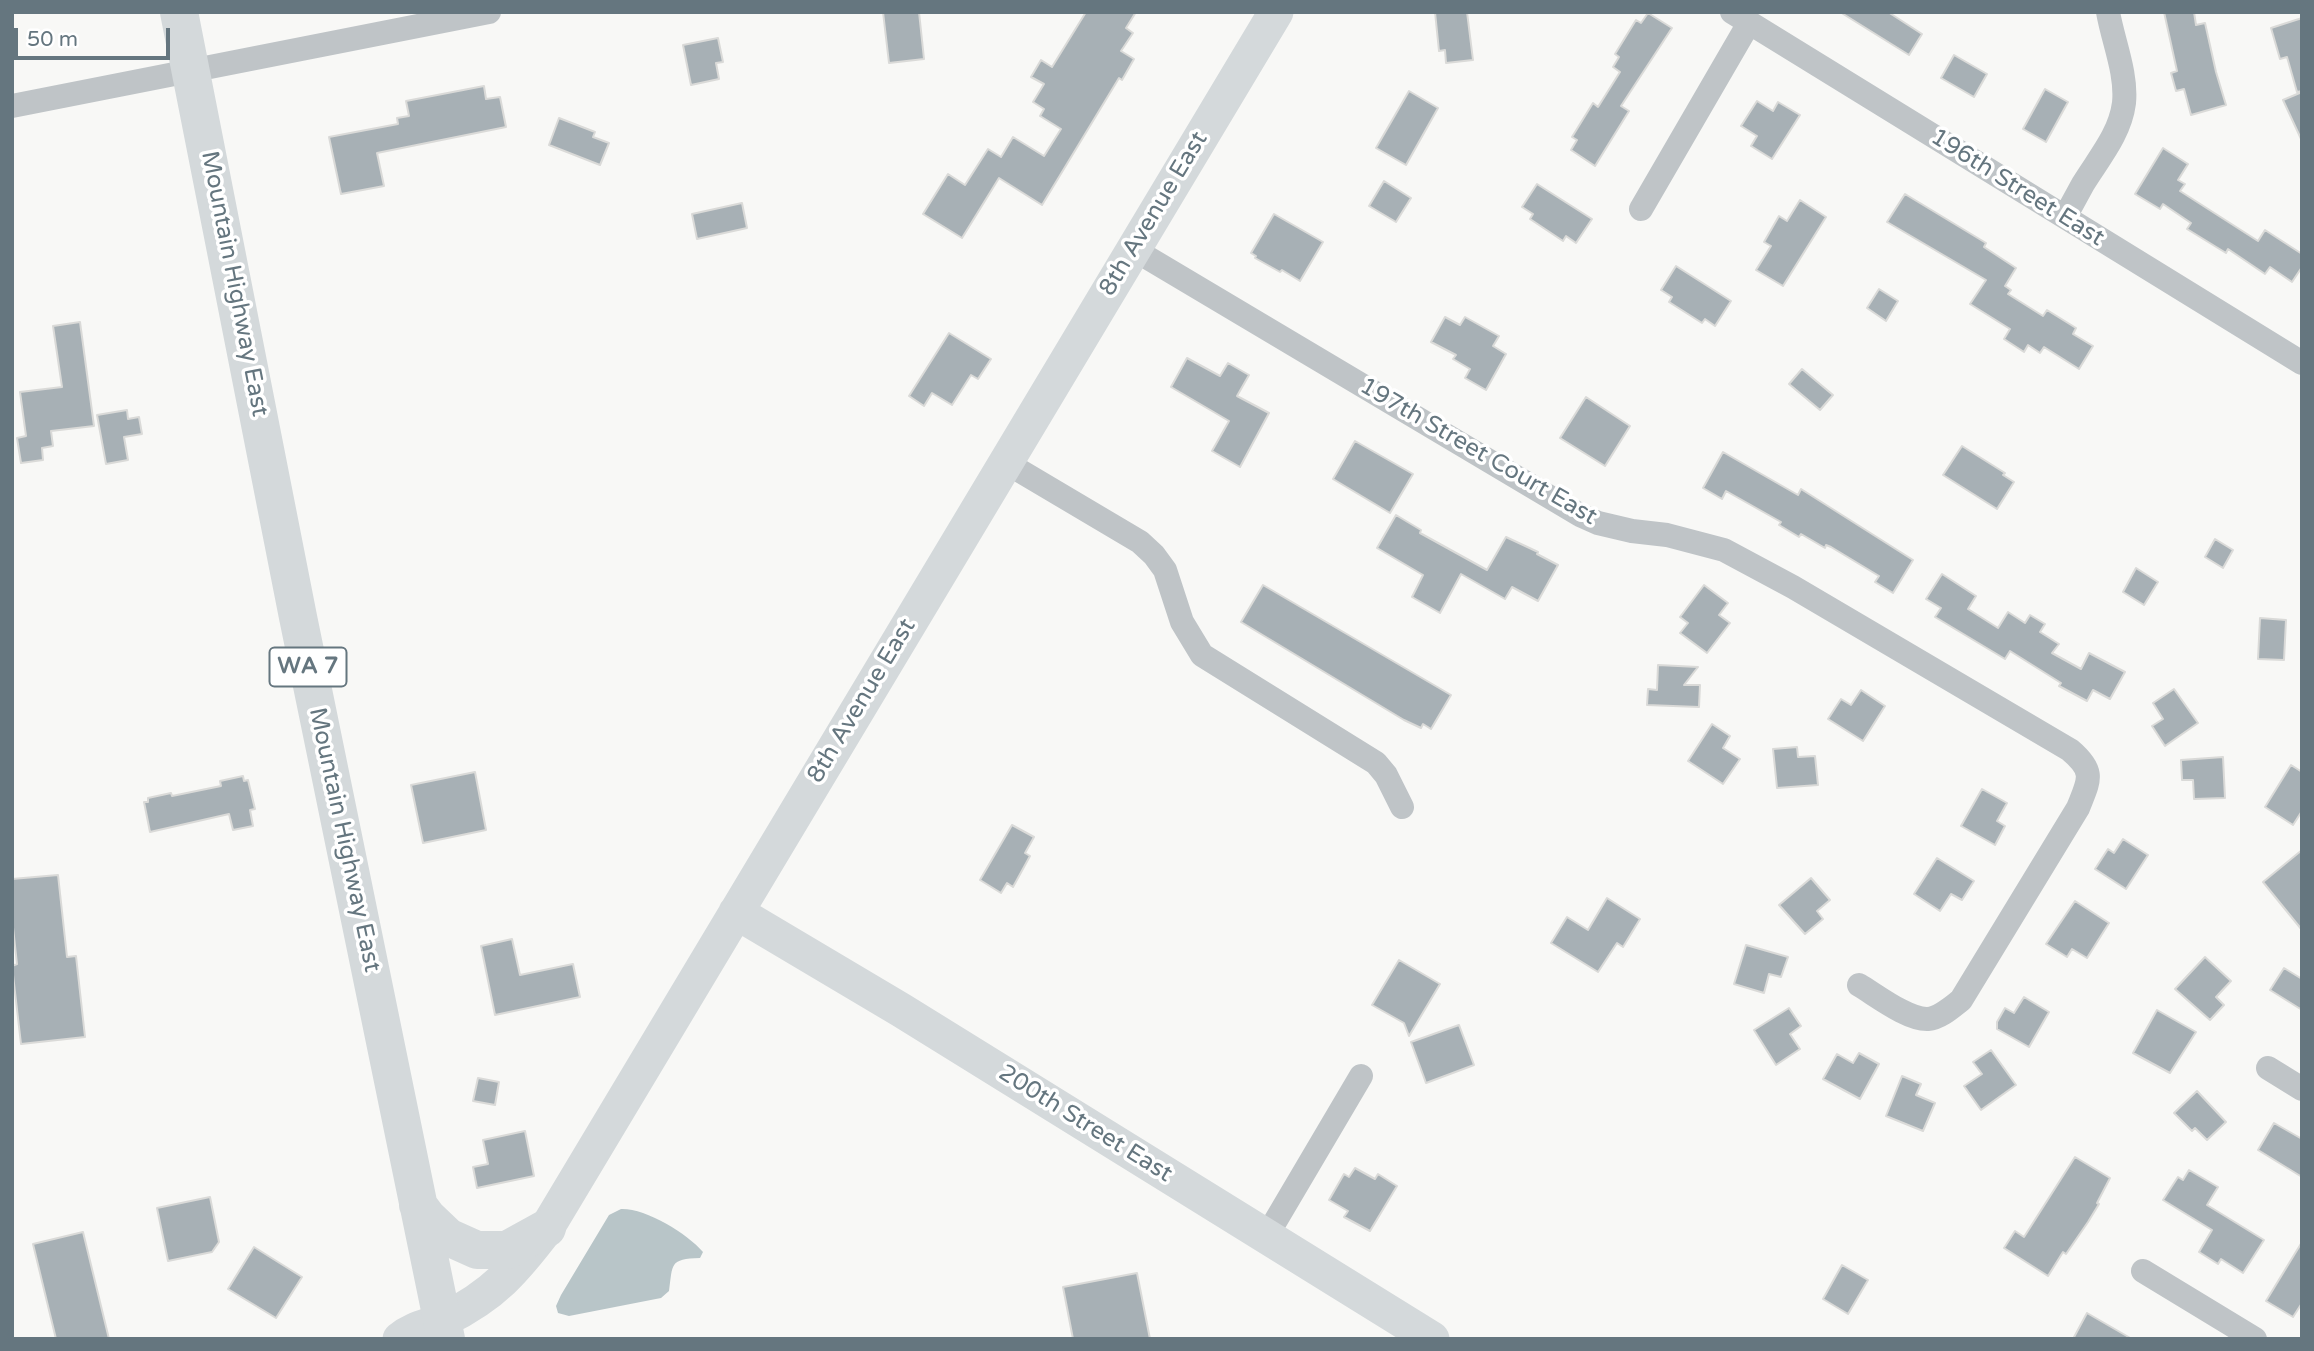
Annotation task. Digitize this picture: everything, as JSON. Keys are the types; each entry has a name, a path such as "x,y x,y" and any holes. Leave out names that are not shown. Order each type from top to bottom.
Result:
{"main road":[{"name":"Mountain Highway East","path":"179,12 301,630 444,1329"},
{"path":"418,1205 449,1237 477,1250 507,1250 547,1228"}],"street":[{"path":"12,106 489,12"},
{"name":"8th Avenue East","path":"400,1339 406,1333 444,1329 495,1289 515,1269 547,1228 1276,12"},
{"path":"2065,217 2112,140 2121,118 2124,101 2122,73 2108,12"},
{"path":"1642,209 1741,17"},
{"name":"196th Street East","path":"1741,17 2302,363"},
{"name":"197th Street Court East","path":"1133,249 1580,515 1598,523 1667,535 1724,550 1793,587 2070,750 2084,761 2088,768 2087,786 2078,808 1961,1000 1947,1011 1929,1019 1900,1010 1859,985"},
{"path":"1005,462 1140,542 1165,570 1182,622 1202,655 1376,763 1402,807"},
{"name":"200th Street East","path":"736,912 901,1010 1433,1339"},
{"path":"2268,1068 2302,1089"},
{"path":"1266,1237 1361,1076"},
{"path":"2143,1271 2255,1339"}],"shaded area":[{"path":"621,1209 653,1217 676,1230 703,1252 700,1258 683,1260 674,1265 669,1291 661,1298 569,1316 558,1313 556,1306 561,1295 609,1215"}],"building":[{"path":"883,12 919,12 924,59 889,63"},
{"path":"1086,12 1136,12 1126,28 1133,33 1121,51 1134,59 1122,80 1119,78 1042,205 999,178 962,238 923,214 948,174 965,185 988,149 1001,157 1013,137 1044,156 1061,129 1040,116 1044,109 1033,102 1044,84 1031,77 1041,60 1052,67"},
{"path":"1435,12 1467,12 1473,60 1446,63 1445,50 1439,51"},
{"path":"1840,12 1888,12 1922,34 1909,55"},
{"path":"2164,12 2194,12 2196,25 2205,23 2226,105 2191,115 2184,89 2176,91 2171,73 2177,71"},
{"path":"1648,13 1672,28 1621,106 1629,111 1595,166 1571,150 1577,140 1572,137 1593,103 1598,107 1620,72 1613,67 1619,57 1615,54 1636,20 1641,23"},
{"path":"2302,18 2302,91 2297,92 2287,57 2280,59 2271,28"},
{"path":"718,38 723,62 716,63 719,79 691,85 683,45"},
{"path":"1954,55 1987,74 1974,97 1941,78"},
{"path":"484,86 486,99 500,97 506,127 377,153 384,186 341,194 329,137 398,124 397,118 409,116 406,101"},
{"path":"2045,89 2068,102 2046,142 2023,129"},
{"path":"1409,91 1438,108 1406,165 1376,148"},
{"path":"2302,92 2302,141 2283,100"},
{"path":"1757,101 1773,111 1778,102 1800,115 1772,159 1751,146 1757,136 1741,126"},
{"path":"559,118 595,132 593,137 609,143 600,165 549,145"},
{"path":"2163,148 2188,164 2178,180 2185,184 2180,191 2258,241 2265,230 2302,254 2302,267 2292,282 2270,267 2265,274 2228,249 2226,253 2187,229 2191,223 2163,204 2160,209 2135,194"},
{"path":"1384,181 1411,198 1396,222 1369,206"},
{"path":"1537,184 1592,219 1576,243 1566,236 1563,241 1530,219 1533,214 1522,207"},
{"path":"1905,194 1986,243 1984,247 2016,268 2005,286 2011,290 2008,294 2043,316 2047,310 2076,328 2073,334 2093,346 2079,369 2044,347 2040,353 2028,345 2024,352 2004,339 2010,329 1970,304 1986,280 1887,222"},
{"path":"1800,200 1826,217 1783,286 1756,270 1771,246 1764,242 1779,216 1787,221"},
{"path":"742,203 747,228 697,239 692,214"},
{"path":"1274,214 1323,242 1300,281 1255,258 1251,253"},
{"path":"1676,266 1731,301 1715,326 1705,319 1702,323 1669,302 1672,297 1661,290"},
{"path":"1879,289 1898,301 1886,321 1867,308"},
{"path":"1445,317 1460,325 1465,317 1499,336 1493,346 1506,354 1486,390 1465,378 1470,369 1453,359 1456,355 1431,342"},
{"path":"80,322 94,426 51,431 53,446 42,448 43,460 21,463 17,438 26,436 20,392 62,387 53,326"},
{"path":"949,333 991,359 978,379 971,375 952,405 932,393 924,406 909,396"},
{"path":"1187,358 1220,376 1228,363 1249,375 1237,396 1269,413 1240,467 1212,451 1229,421 1171,387"},
{"path":"1802,369 1833,395 1820,410 1789,384"},
{"path":"1586,397 1630,426 1605,466 1560,438"},
{"path":"127,410 128,419 139,417 142,434 124,437 128,460 106,464 97,415"},
{"path":"1355,441 1413,474 1390,513 1333,479"},
{"path":"1962,446 2005,473 2003,475 2014,482 1997,509 1943,475"},
{"path":"1723,452 1798,495 1801,489 1913,560 1893,593 1875,582 1879,576 1831,547 1826,545 1825,548 1801,534 1799,537 1779,525 1781,522 1726,491 1722,499 1703,488"},
{"path":"1396,515 1421,530 1420,533 1487,570 1506,537 1558,565 1538,601 1512,587 1505,599 1461,574 1440,613 1412,597 1423,575 1377,548"},
{"path":"2215,539 2233,550 2223,568 2205,557"},
{"path":"2136,568 2158,582 2144,605 2123,592"},
{"path":"1942,574 1976,596 1968,609 1998,628 2008,612 2025,623 2030,615 2045,624 2040,632 2059,644 2052,653 2081,669 2089,653 2125,672 2110,699 2093,690 2087,701 2059,686 2061,683 2010,651 2005,659 1935,617 1941,608 1926,599"},
{"path":"1263,585 1451,695 1431,729 1423,724 1421,728 1404,720 1241,622"},
{"path":"1704,585 1728,603 1719,615 1730,623 1707,653 1680,633 1688,623 1680,617"},
{"path":"2260,618 2286,620 2284,660 2258,659"},
{"path":"1658,665 1698,667 1684,685 1700,685 1699,707 1647,705 1648,689 1657,690"},
{"path":"2174,689 2198,723 2165,746 2152,726 2163,719 2153,703"},
{"path":"1861,690 1885,706 1863,741 1828,719 1841,699 1851,705"},
{"path":"1712,724 1730,736 1723,748 1740,759 1723,784 1688,761"},
{"path":"1797,747 1798,757 1815,756 1818,785 1777,788 1773,749"},
{"path":"2223,757 2225,798 2194,799 2193,780 2182,780 2181,760"},
{"path":"2291,765 2302,772 2302,811 2293,825 2265,807"},
{"path":"475,772 486,830 423,843 411,785"},
{"path":"243,776 244,781 248,780 255,809 250,810 253,826 233,830 229,814 150,832 144,802 148,802 148,798 221,786 220,781"},
{"path":"1982,789 2007,803 1997,821 2005,826 1995,845 1961,826"},
{"path":"1012,825 1034,837 1025,853 1030,856 1013,887 1007,883 1001,893 980,880"},
{"path":"2123,839 2148,855 2126,889 2095,869 2108,849 2114,853"},
{"path":"2302,850 2302,930 2263,882"},
{"path":"1937,858 1974,881 1962,900 1951,894 1940,911 1914,894"},
{"path":"58,875 67,957 76,956 85,1037 21,1044 12,966 17,964 12,918 12,879"},
{"path":"1811,878 1830,900 1817,911 1823,919 1805,934 1779,905"},
{"path":"1607,898 1640,919 1623,947 1617,943 1598,972 1551,943 1567,917 1588,930"},
{"path":"2075,901 2109,923 2087,958 2072,949 2067,957 2046,944"},
{"path":"512,939 520,975 573,964 580,997 495,1015 481,946"},
{"path":"1746,945 1788,957 1781,977 1769,974 1764,993 1734,984"},
{"path":"2205,957 2231,981 2216,997 2224,1005 2210,1020 2175,989"},
{"path":"1399,960 1440,984 1409,1036 1404,1023 1372,1005"},
{"path":"2284,968 2302,979 2302,1010 2270,990"},
{"path":"2024,997 2049,1012 2029,1047 1997,1029 1997,1022 2005,1008 2014,1013"},
{"path":"1789,1008 1801,1026 1790,1034 1800,1049 1776,1065 1754,1030"},
{"path":"2157,1010 2196,1032 2170,1073 2133,1053"},
{"path":"1459,1025 1474,1065 1426,1083 1411,1042"},
{"path":"1991,1050 2016,1085 1981,1110 1964,1086 1982,1074 1973,1062"},
{"path":"1859,1053 1879,1064 1860,1099 1823,1079 1837,1054 1853,1063"},
{"path":"1902,1076 1921,1084 1916,1095 1935,1103 1923,1131 1886,1116"},
{"path":"478,1078 499,1082 495,1105 473,1101"},
{"path":"2197,1091 2226,1122 2207,1140 2195,1128 2192,1131 2174,1113"},
{"path":"2274,1123 2302,1139 2302,1177 2258,1150"},
{"path":"525,1131 534,1176 477,1188 473,1167 488,1164 483,1140"},
{"path":"2075,1157 2110,1178 2088,1222 2066,1254 2063,1252 2048,1276 2004,1248 2015,1231 2024,1237"},
{"path":"1355,1168 1375,1179 1378,1174 1397,1186 1370,1231 1344,1217 1348,1211 1329,1200 1344,1174 1349,1177"},
{"path":"2189,1170 2218,1187 2207,1205 2264,1240 2243,1273 2221,1259 2218,1264 2199,1252 2212,1230 2163,1200 2178,1177 2183,1180"},
{"path":"210,1197 219,1242 212,1252 168,1261 157,1208"},
{"path":"83,1232 109,1339 56,1339 33,1244"},
{"path":"2302,1242 2302,1303 2293,1317 2266,1301"},
{"path":"254,1247 302,1277 276,1318 228,1289"},
{"path":"1842,1265 1868,1280 1848,1314 1823,1299"},
{"path":"1137,1273 1150,1339 1073,1339 1063,1287"},
{"path":"2087,1313 2132,1339 2073,1339"}]}
